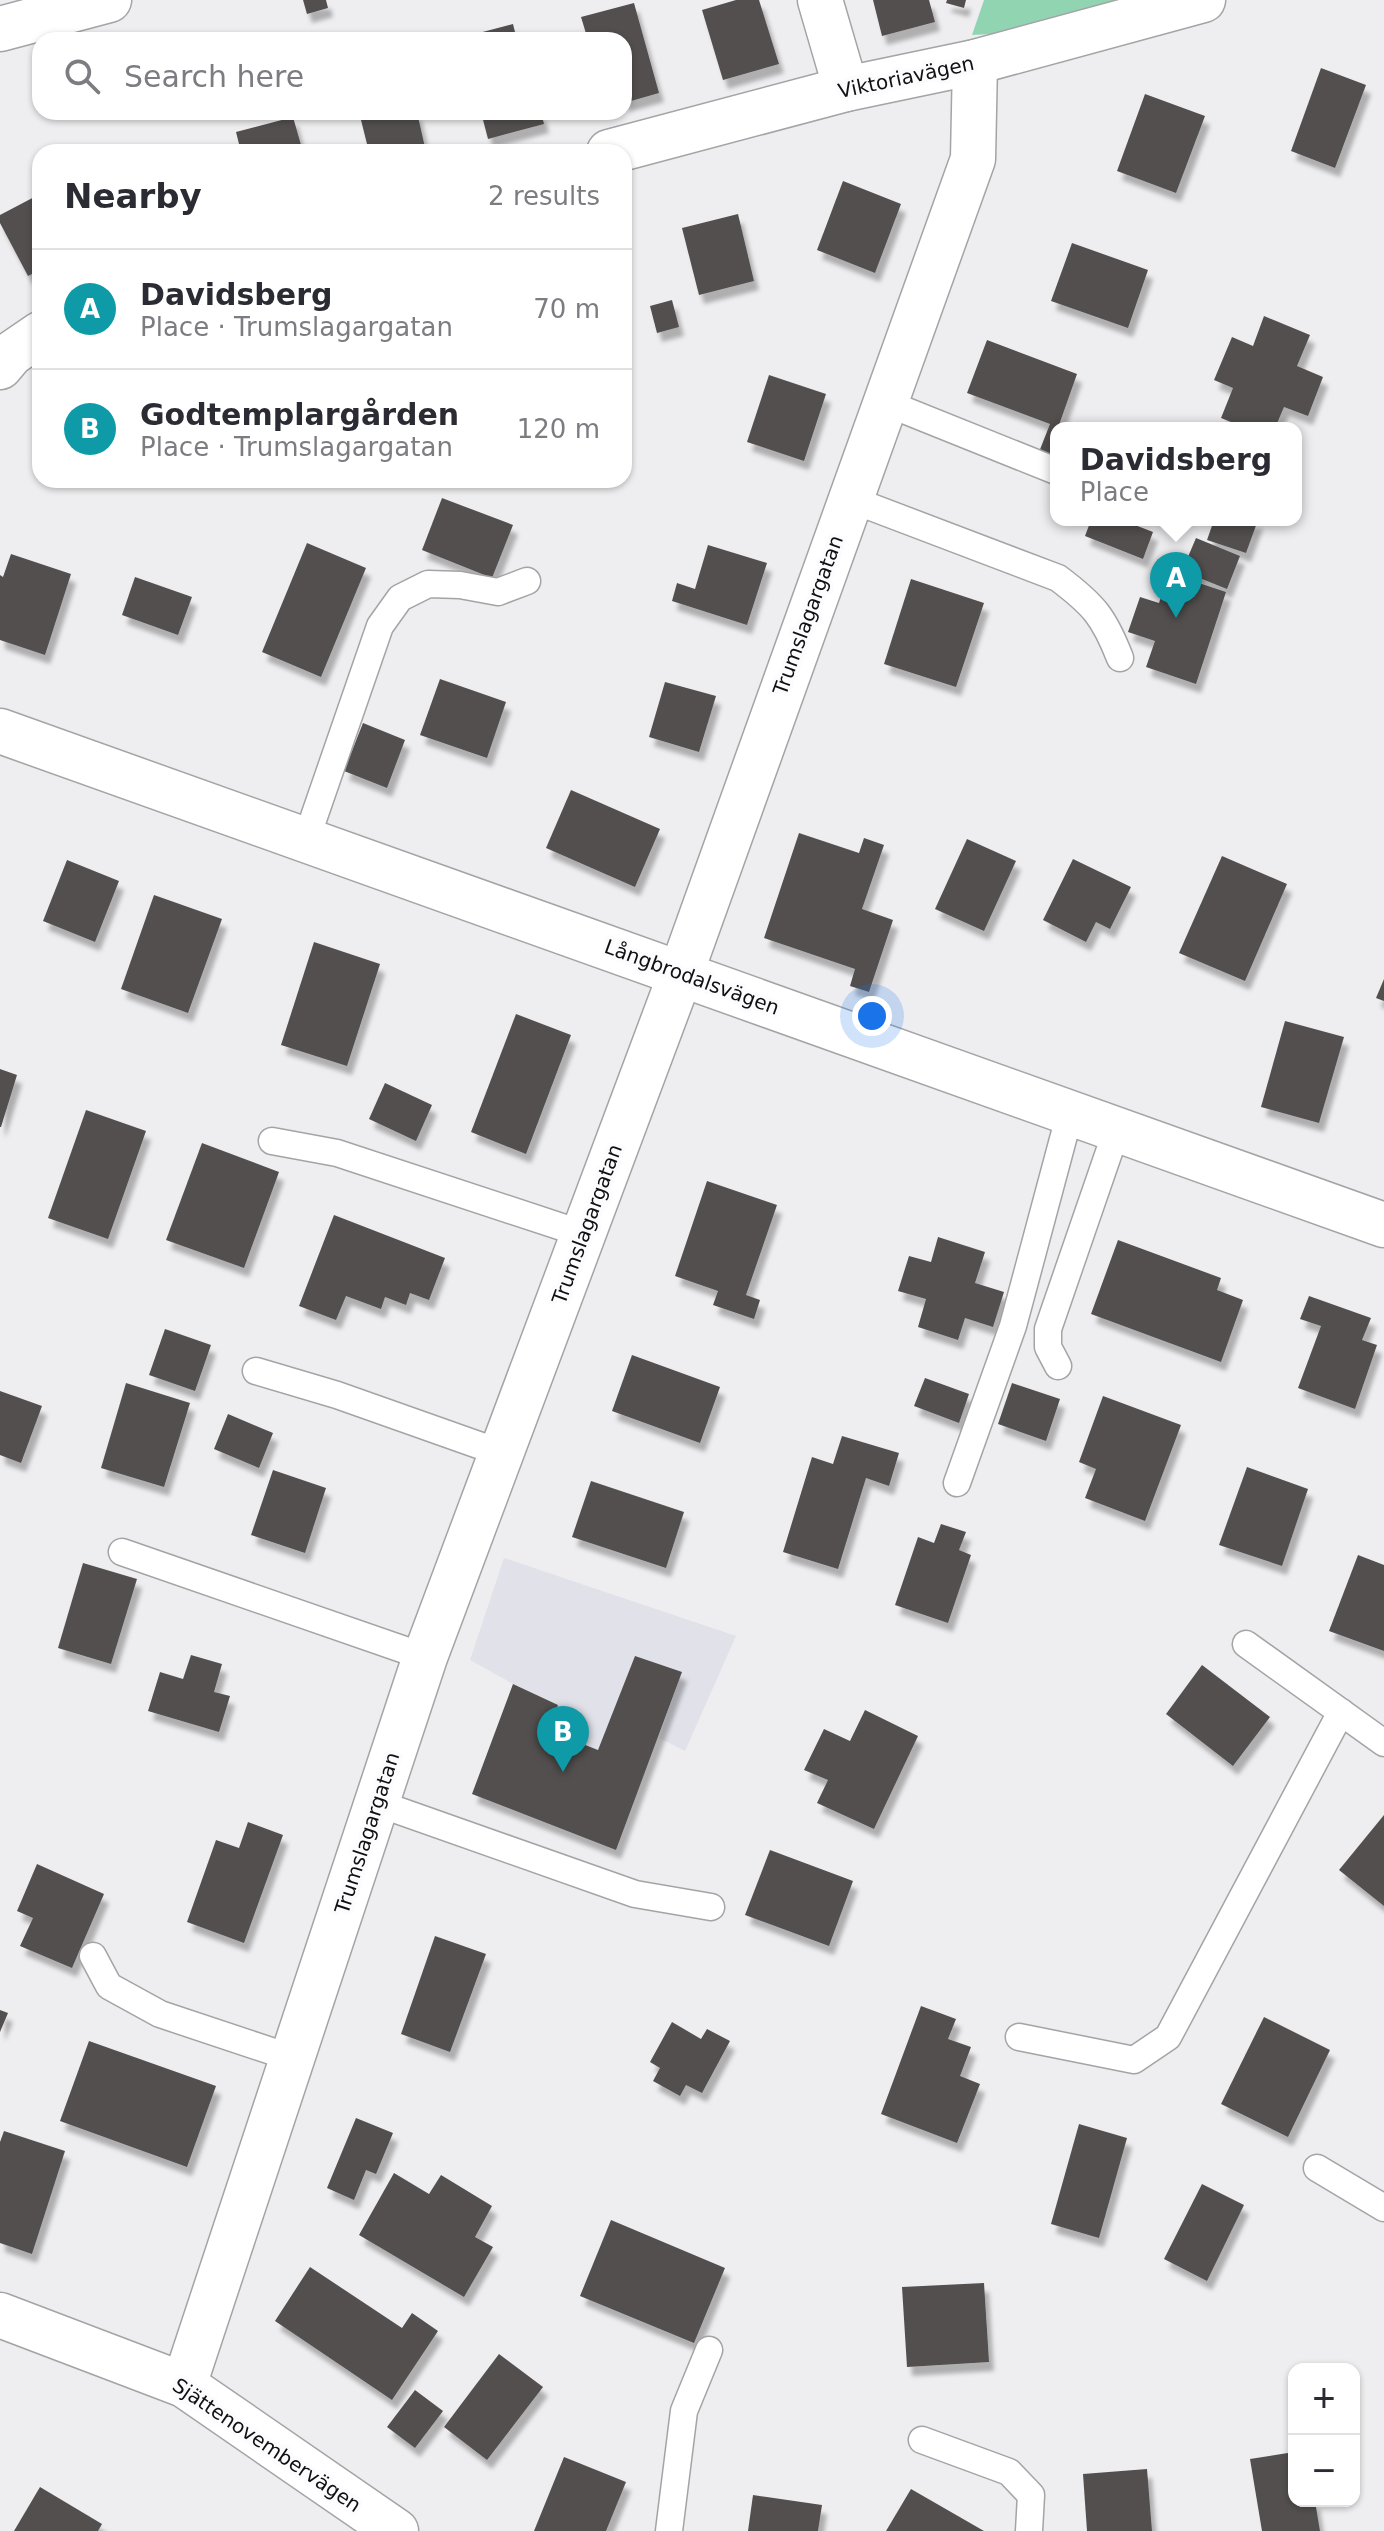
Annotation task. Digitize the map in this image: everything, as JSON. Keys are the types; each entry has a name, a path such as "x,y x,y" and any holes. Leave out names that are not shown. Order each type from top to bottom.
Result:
{"street":[{"path":"0,29 109,0"},
{"path":"820,0 846,89"},
{"name":"Viktoriavägen","path":"632,146 846,89 975,62 1203,0"},
{"name":"Trumslagargatan","path":"184,2385 425,1657 681,973 973,159 975,62"},
{"path":"0,367 11,354 32,340"},
{"name":"Långbrodalsvägen","path":"0,731 1384,1225"},
{"name":"Sjättenovembervägen","path":"0,2315 184,2385 396,2531"}],"lane":[{"path":"884,402 1050,469"},
{"path":"850,499 1058,578 1082,597 1107,624 1120,658"},
{"path":"306,840 380,626 400,598 428,584 460,585 498,592 527,581"},
{"path":"957,1483 1013,1326 1070,1113"},
{"path":"1058,1366 1048,1347 1048,1329 1117,1129"},
{"path":"272,1141 337,1153 583,1234"},
{"path":"256,1371 337,1395 501,1453"},
{"path":"122,1552 425,1657"},
{"path":"1246,1644 1384,1743"},
{"path":"1019,2037 1134,2060 1168,2037 1341,1712"},
{"path":"377,1803 635,1894 711,1907"},
{"path":"93,1956 109,1986 160,2014 292,2058"},
{"path":"1317,2168 1384,2208"},
{"path":"669,2531 684,2411 709,2350"},
{"path":"922,2440 1009,2472 1031,2495 1029,2531"}],"shaded area":[{"path":"504,1558 736,1636 685,1751 659,1738 682,1672 611,1719 598,1750 547,1730 558,1705 470,1660"}],"green space":[{"path":"984,0 1140,0 1034,32 972,35"}],"building":[{"path":"303,0 326,0 328,8 307,14"},
{"path":"736,0 759,0 779,64 723,80 702,10"},
{"path":"873,0 929,0 935,22 882,36"},
{"path":"947,0 966,0 964,8 946,3"},
{"path":"634,3 659,93 632,101 632,32 586,32 581,17"},
{"path":"513,24 515,32 483,32"},
{"path":"1321,68 1366,85 1335,168 1291,151"},
{"path":"1145,94 1205,116 1176,193 1117,171"},
{"path":"282,120 294,120 301,144 239,144 236,132"},
{"path":"361,120 419,120 424,144 367,144"},
{"path":"483,120 543,120 544,124 488,139"},
{"path":"843,181 901,204 875,273 817,250"},
{"path":"32,198 32,274 28,276 0,223 0,215"},
{"path":"738,214 754,281 699,295 682,228"},
{"path":"1072,243 1148,270 1128,328 1051,301"},
{"path":"672,300 679,327 657,333 650,306"},
{"path":"1264,316 1310,335 1297,366 1323,377 1308,416 1284,407 1278,422 1231,422 1221,418 1233,388 1214,380 1232,337 1253,346"},
{"path":"987,340 1077,374 1060,422 1050,424 967,393"},
{"path":"769,375 826,394 804,461 747,442"},
{"path":"1050,424 1050,457 1039,452"},
{"path":"442,498 513,525 492,578 422,550"},
{"path":"1089,526 1138,526 1153,532 1143,559 1085,536"},
{"path":"1212,526 1256,526 1246,553 1207,540"},
{"path":"1196,538 1240,556 1227,589 1182,571"},
{"path":"307,543 366,568 321,677 262,652"},
{"path":"708,545 767,563 747,625 672,601 677,583 695,589"},
{"path":"11,554 71,574 45,655 0,640 0,575 3,577"},
{"path":"1169,573 1226,592 1196,684 1146,667 1155,641 1128,632 1140,597 1159,603"},
{"path":"135,577 192,597 178,635 122,615"},
{"path":"911,579 984,603 956,687 884,664"},
{"path":"440,679 506,702 487,758 420,735"},
{"path":"665,682 716,696 699,752 649,737"},
{"path":"363,723 405,740 387,788 344,771"},
{"path":"571,790 660,829 635,887 546,848"},
{"path":"799,833 859,853 864,838 884,845 862,909 893,920 869,992 850,986 855,969 764,938"},
{"path":"967,839 1016,861 984,931 935,909"},
{"path":"1222,856 1287,884 1245,981 1179,953"},
{"path":"1073,859 1131,887 1110,929 1096,922 1086,942 1043,920"},
{"path":"67,860 119,881 95,942 43,921"},
{"path":"154,895 222,919 188,1013 121,989"},
{"path":"314,942 380,964 347,1066 281,1045"},
{"path":"1384,979 1384,1001 1376,998"},
{"path":"516,1014 571,1035 526,1154 471,1132"},
{"path":"1285,1021 1344,1037 1319,1123 1261,1107"},
{"path":"0,1069 17,1075 1,1127 0,1127"},
{"path":"385,1083 432,1105 416,1141 369,1119"},
{"path":"86,1110 146,1131 108,1239 48,1218"},
{"path":"202,1143 279,1172 244,1268 166,1240"},
{"path":"707,1181 777,1205 746,1295 760,1300 754,1319 713,1305 718,1291 675,1276"},
{"path":"334,1215 445,1258 429,1300 410,1293 406,1305 385,1297 381,1309 346,1296 336,1320 299,1306"},
{"path":"938,1237 985,1252 975,1283 1004,1292 993,1327 965,1318 958,1340 918,1327 926,1299 898,1291 909,1256 931,1262"},
{"path":"1118,1240 1221,1278 1217,1290 1243,1300 1221,1362 1091,1314"},
{"path":"1309,1296 1371,1318 1362,1340 1377,1345 1355,1409 1298,1388 1321,1326 1300,1319"},
{"path":"165,1329 211,1345 195,1391 149,1375"},
{"path":"632,1355 720,1387 700,1443 612,1411"},
{"path":"925,1378 969,1394 959,1423 914,1406"},
{"path":"126,1383 190,1403 164,1487 101,1468"},
{"path":"1012,1383 1060,1399 1046,1441 998,1424"},
{"path":"0,1391 42,1406 21,1463 0,1455"},
{"path":"1103,1396 1181,1425 1145,1521 1085,1498 1096,1469 1079,1462"},
{"path":"228,1414 273,1433 259,1468 214,1449"},
{"path":"842,1436 899,1453 889,1486 866,1478 838,1569 783,1552 812,1457 833,1464"},
{"path":"1247,1467 1308,1489 1282,1566 1219,1545"},
{"path":"273,1470 326,1488 305,1553 251,1535"},
{"path":"591,1481 684,1512 666,1568 572,1537"},
{"path":"941,1524 966,1532 959,1550 971,1555 948,1623 895,1605 918,1537 934,1543"},
{"path":"1358,1555 1384,1565 1384,1651 1329,1631"},
{"path":"83,1563 137,1579 111,1664 58,1648"},
{"path":"191,1655 222,1664 214,1692 230,1696 219,1732 148,1711 160,1672 183,1679"},
{"path":"635,1656 682,1672 616,1850 472,1794 513,1684 558,1705 547,1730 598,1750"},
{"path":"1202,1665 1270,1717 1233,1766 1166,1714"},
{"path":"865,1710 918,1736 874,1829 817,1803 828,1780 804,1770 824,1729 850,1741"},
{"path":"1384,1815 1384,1906 1339,1870"},
{"path":"248,1822 283,1835 244,1943 187,1922 216,1840 239,1848"},
{"path":"770,1850 853,1881 829,1946 745,1915"},
{"path":"37,1864 104,1894 72,1968 20,1946 33,1918 17,1911"},
{"path":"435,1936 486,1954 450,2052 401,2034"},
{"path":"921,2006 956,2019 948,2039 971,2047 960,2076 980,2084 957,2143 881,2114"},
{"path":"0,2010 8,2013 0,2032"},
{"path":"1264,2017 1330,2050 1288,2137 1221,2104"},
{"path":"672,2022 701,2039 707,2029 730,2041 702,2093 686,2085 680,2096 653,2081 660,2068 650,2062"},
{"path":"89,2041 216,2086 187,2167 60,2121"},
{"path":"356,2118 393,2133 376,2174 366,2170 354,2200 327,2188"},
{"path":"1079,2124 1127,2138 1099,2238 1051,2224"},
{"path":"4,2131 65,2151 32,2254 0,2243 0,2142"},
{"path":"394,2173 429,2194 441,2175 492,2206 475,2237 493,2247 464,2297 359,2235"},
{"path":"1202,2184 1244,2205 1207,2281 1164,2259"},
{"path":"611,2220 725,2268 694,2343 580,2296"},
{"path":"310,2267 402,2328 412,2313 438,2331 392,2400 275,2321"},
{"path":"984,2283 989,2362 907,2367 902,2287"},
{"path":"499,2354 543,2387 487,2460 444,2427"},
{"path":"415,2390 443,2411 415,2448 387,2427"},
{"path":"1288,2453 1288,2507 1316,2507 1320,2531 1262,2531 1250,2459"},
{"path":"564,2457 626,2482 606,2531 534,2531"},
{"path":"1147,2469 1152,2531 1087,2531 1083,2474"},
{"path":"40,2487 102,2524 98,2531 14,2531"},
{"path":"911,2489 984,2531 886,2531"},
{"path":"753,2495 822,2505 818,2531 748,2531"}],"place":[{"name":"Davidsberg","path":"1176,618"},
{"name":"Godtemplargården","path":"563,1772"}]}
